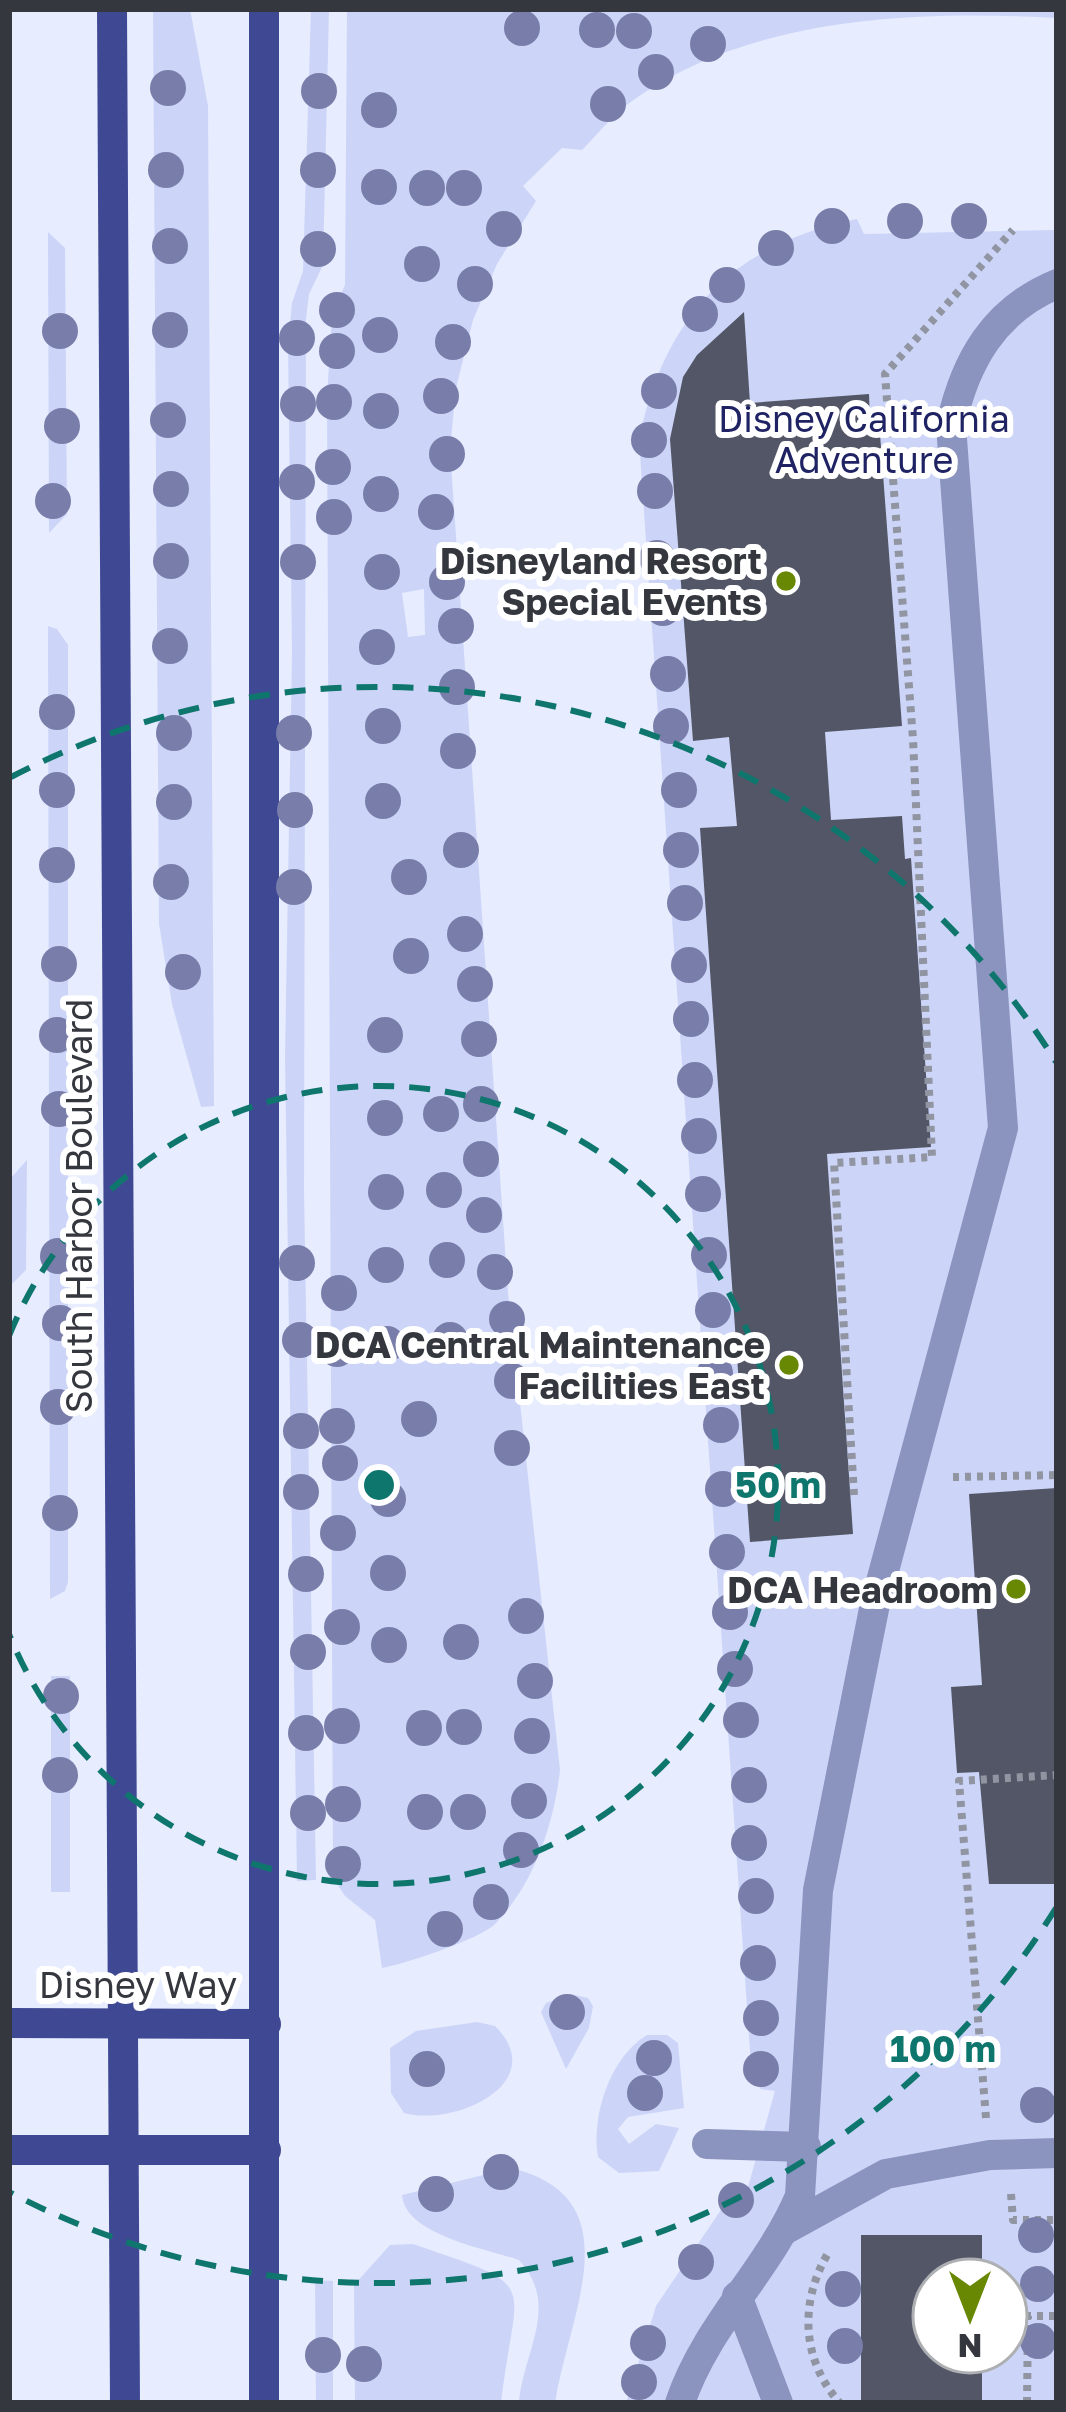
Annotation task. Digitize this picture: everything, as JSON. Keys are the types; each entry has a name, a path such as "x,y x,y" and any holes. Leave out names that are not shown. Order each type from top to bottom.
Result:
{"main road":[{"name":"South Harbor Boulevard","path":"112,9 125,2403"},
{"path":"264,9 264,2403"},
{"name":"Disney Way","path":"9,2023 266,2024"},
{"path":"9,2150 266,2150"}],"lane":[{"path":"680,2403 689,2376 737,2296 786,2229 800,2196 818,1890 875,1604 1003,1128 986,845 950,424 960,383 990,330 1030,296 1057,284"},
{"path":"707,2144 806,2147"},
{"path":"786,2229 886,2174 990,2155 1057,2153"},
{"path":"737,2296 778,2403"}],"path":[{"path":"854,1495 834,1163 932,1156 913,739 885,374 1012,230"},
{"path":"1057,1775 959,1781 996,2194 1013,2194 1013,2220 1057,2220"},
{"path":"840,2403 819,2375 809,2344 808,2306 816,2273 842,2241"},
{"path":"1027,2403 1028,2316 1057,2316"}],"green space":[{"path":"153,9 190,9 208,106 214,1106 201,1107 172,1004 159,924"},
{"path":"311,9 329,9 323,265 309,294 306,319 304,1192 316,1880 297,1881 285,1057 292,651 288,345 292,303 303,271"},
{"path":"347,9 1057,9 1057,18 947,16 834,25 725,52 675,75 628,104 582,150 562,148 523,186 536,201 497,264 473,320 456,388 450,449 508,1293 560,1770 540,1852 521,1891 495,1924 459,1943 382,1968 375,1920 345,1896 333,1878 327,398 332,314 345,285","holes":["424,589 425,635 408,637 402,593"]},
{"name":"Disney California Adventure","path":"857,219 864,234 1057,230 1057,2403 626,2403 656,2306 735,2189 748,2187 775,2091 761,2089 752,2080 639,439 651,395 687,321 740,267 774,246"},
{"path":"48,232 65,248 67,514 49,533"},
{"path":"48,626 57,629 68,645 68,1582 65,1591 50,1599"},
{"path":"27,1160 26,1270 9,1287 9,1180"},
{"path":"51,1676 70,1676 70,1892 51,1892"},
{"path":"571,1994 588,1998 593,2006 589,2028 566,2069 541,2012 546,2003"},
{"path":"477,2022 495,2026 510,2047 512,2066 504,2082 470,2107 425,2116 404,2113 391,2093 390,2048 416,2031"},
{"path":"647,2035 667,2035 678,2043 684,2108 628,2117 618,2129 629,2144 656,2124 679,2128 659,2171 619,2173 598,2157 601,2106 613,2072"},
{"path":"512,2168 549,2183 572,2205 583,2232 580,2297 555,2403 519,2403 539,2312 531,2277 519,2260 432,2230 407,2209 402,2195"},
{"path":"413,2244 484,2270 512,2292 501,2403 355,2403 354,2285 390,2245"},
{"path":"315,2280 333,2281 333,2403 316,2403"}],"building":[{"path":"744,312 750,403 869,394 870,422 879,421 902,726 825,732 831,820 902,816 905,859 911,858 931,1147 827,1154 853,1534 750,1542 700,828 737,826 729,737 693,741 670,439 683,377 697,355"},
{"name":"DCA Headroom","path":"1057,1488 1057,1884 989,1884 979,1772 957,1773 951,1687 982,1685 969,1494"},
{"path":"861,2235 982,2235 982,2256 910,2256 910,2376 982,2376 982,2403 861,2403"}],"place":[{"name":"Disneyland Resort Special Events","path":"786,581"},
{"name":"DCA Central Maintenance Facilities East","path":"789,1365"},
{"name":"DCA Headroom","path":"1016,1589"}]}
